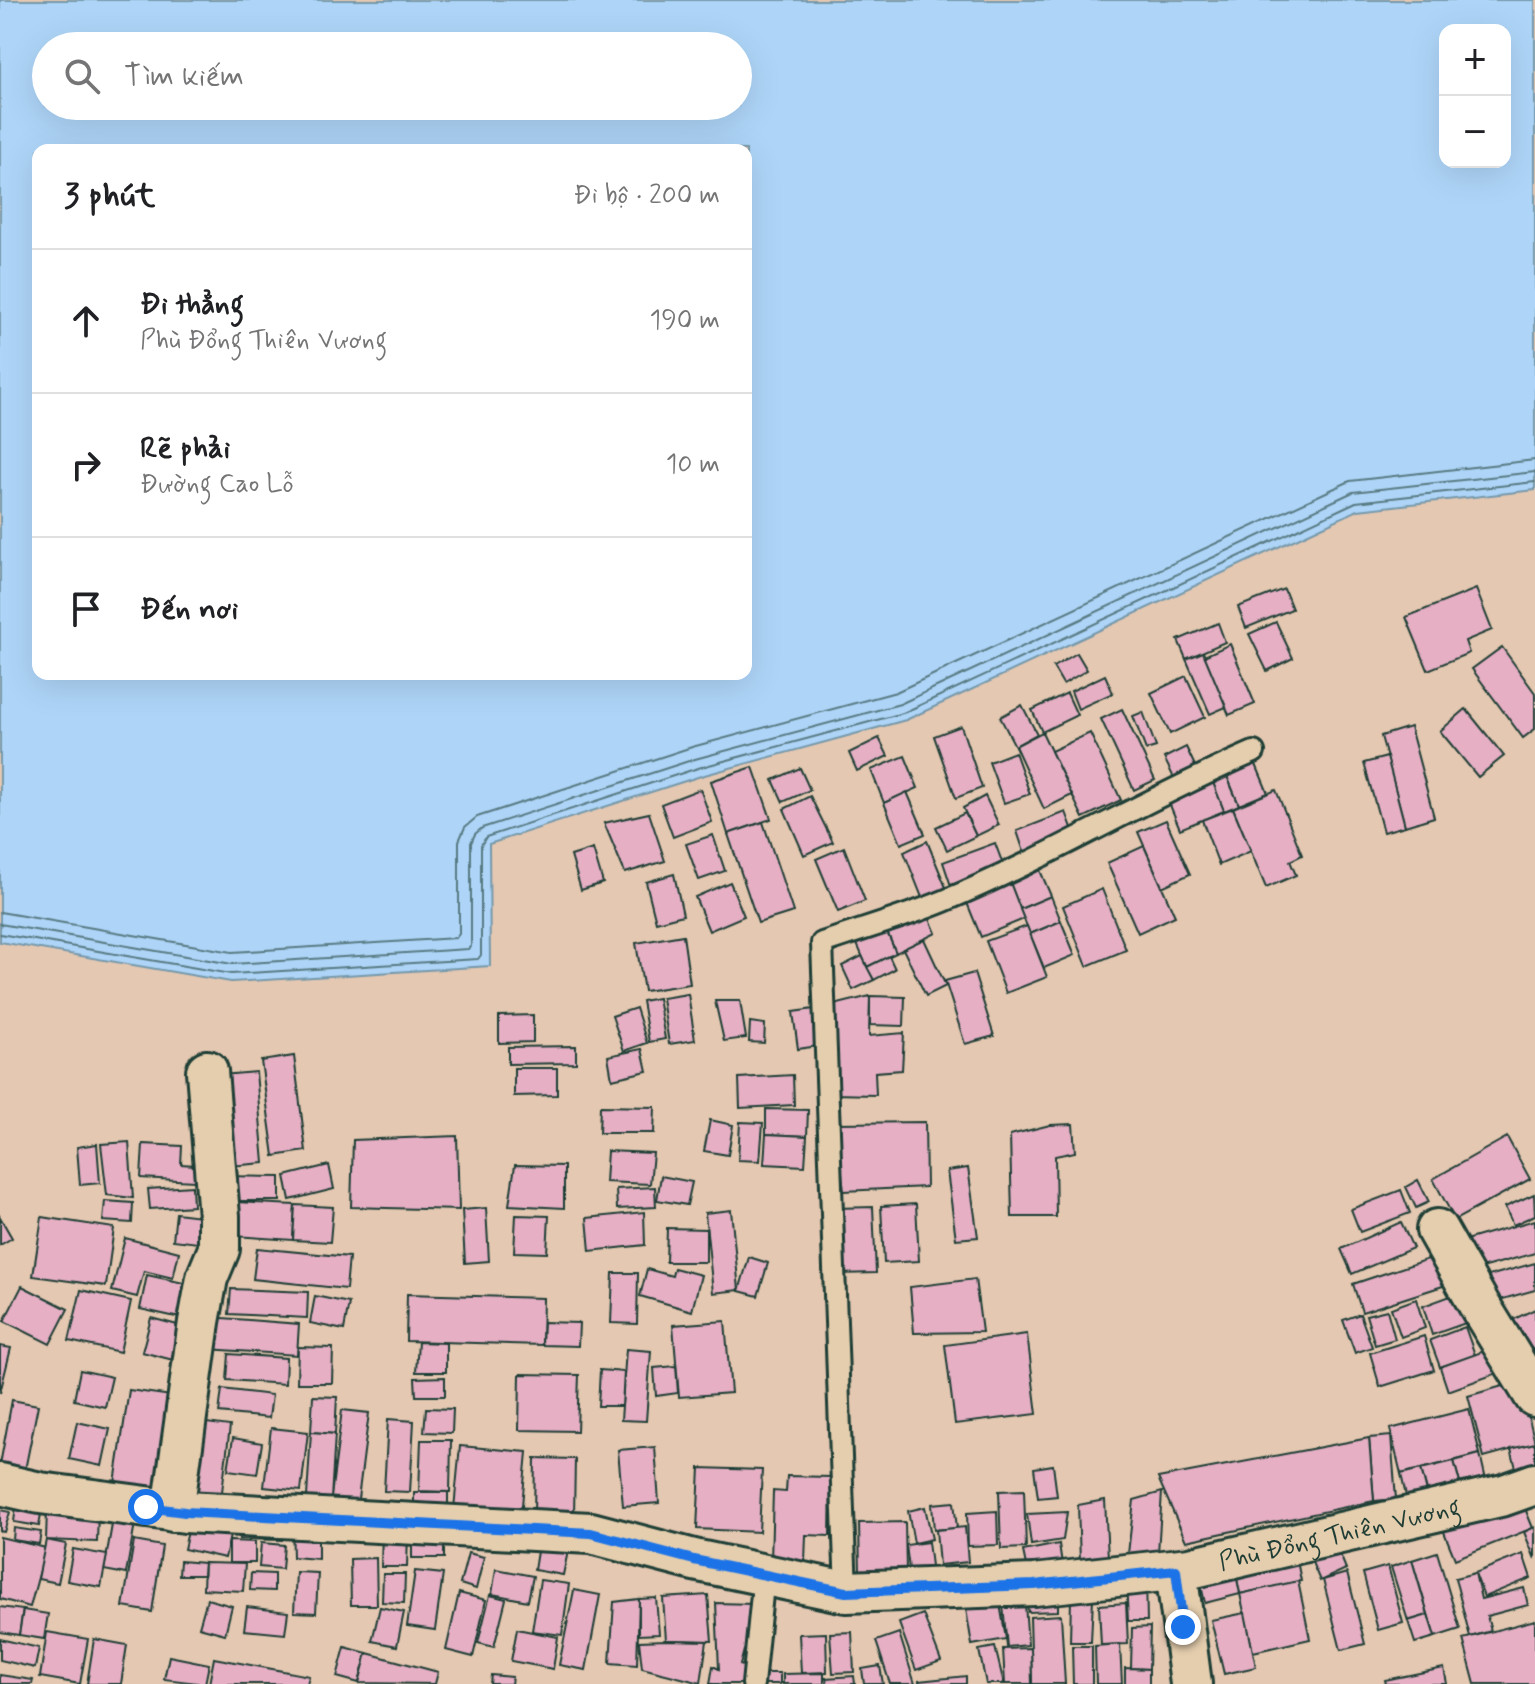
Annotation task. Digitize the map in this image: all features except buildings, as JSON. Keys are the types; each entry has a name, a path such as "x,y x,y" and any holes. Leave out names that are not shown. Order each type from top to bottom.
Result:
{"street":[{"path":"173,1511 199,1322 207,1278 219,1249 207,1071"},
{"path":"1437,1230 1535,1396"},
{"name":"Phù Đổng Thiên Vương","path":"0,1484 40,1493 173,1511 591,1533 694,1560 846,1592 1034,1585 1176,1570 1504,1495 1535,1484"},
{"path":"1176,1570 1191,1684"}],"lane":[{"path":"846,1592 822,943 943,901 1101,828 1208,772 1254,752"},
{"path":"753,1684 764,1574"}],"water":[{"path":"0,0 1535,0 1535,490 1358,510 906,720 701,776 489,844 490,966 231,982 0,942"}],"route":[{"path":"146,1507 185,1512 591,1533 694,1560 846,1592 1034,1585 1176,1570 1183,1627"}]}
